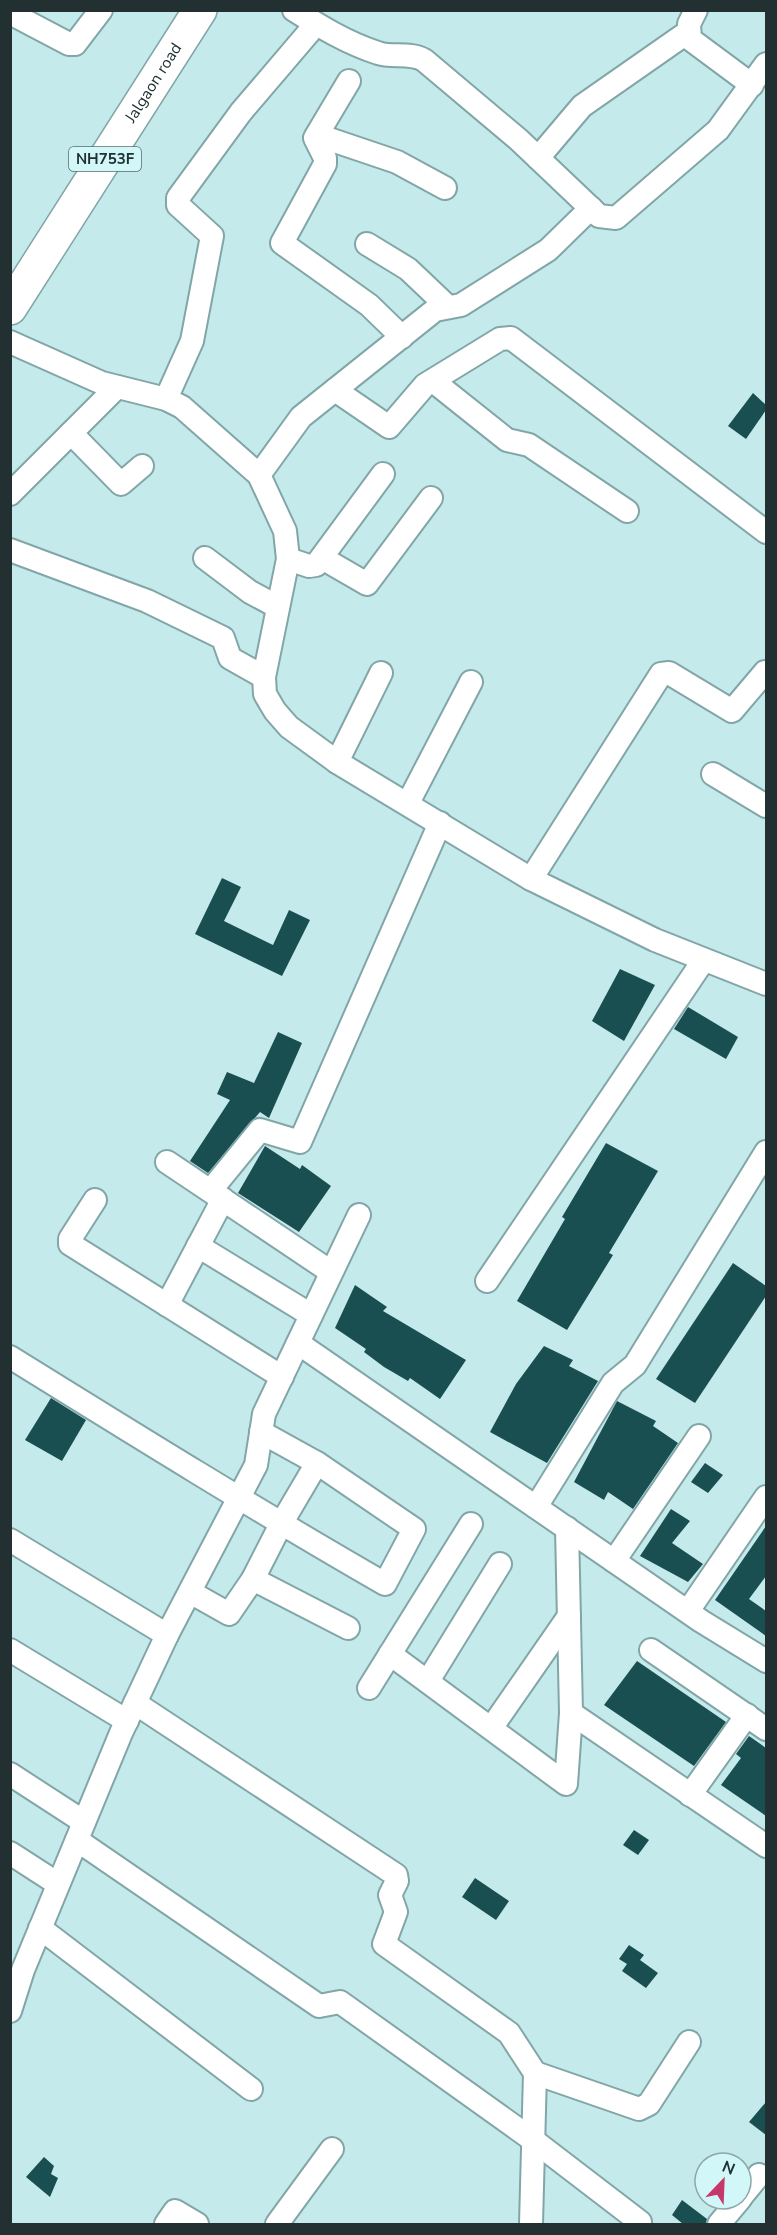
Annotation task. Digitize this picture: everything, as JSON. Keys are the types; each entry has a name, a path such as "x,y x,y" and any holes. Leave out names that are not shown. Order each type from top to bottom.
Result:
{"highway":[{"name":"Jalgaon road","path":"10,308 200,10"}],"street":[{"path":"10,13 69,44 75,44 101,10"},
{"path":"294,10 335,36 377,53 418,57 537,158 599,216 616,218 718,130 766,64"},
{"path":"537,158 582,106 688,32 696,10"},
{"path":"166,399 192,341 212,236 178,205 178,198 241,112 316,24"},
{"path":"688,32 690,39 752,85"},
{"path":"349,81 316,135 315,141 325,158 325,164 282,243 369,305 402,337"},
{"path":"316,135 397,162 445,188"},
{"path":"259,475 301,417 435,310 461,305 548,250 591,208"},
{"path":"368,244 408,269 448,307"},
{"path":"335,390 389,427 422,388 500,339 511,338 766,532"},
{"path":"10,342 117,387 166,399 188,413 259,475 285,531 288,560 264,677 265,694 274,711 289,727 337,762 531,879 655,940 703,961 766,984"},
{"path":"433,381 507,440 529,445 627,511"},
{"path":"10,494 117,387"},
{"path":"71,433 121,483 142,466"},
{"path":"288,560 313,566 322,558 383,474"},
{"path":"322,558 367,584 431,498"},
{"path":"10,550 152,603 223,638 230,658 264,677"},
{"path":"206,558 250,592 278,608"},
{"path":"531,879 661,674 669,673 732,711 765,672"},
{"path":"337,762 381,673"},
{"path":"408,803 471,682"},
{"path":"713,774 766,806"},
{"path":"166,1305 198,1246 217,1195 260,1130 300,1142 440,823"},
{"path":"487,1281 703,961"},
{"path":"536,1507 614,1383 635,1365 766,1152"},
{"path":"167,1162 331,1272"},
{"path":"95,1200 70,1239 70,1244 282,1377"},
{"path":"10,2011 23,1970 131,1712 167,1635 256,1466 264,1414 359,1215"},
{"path":"198,1246 311,1315"},
{"path":"298,1343 688,1611 766,1661"},
{"path":"10,1357 238,1500 385,1584 414,1529 317,1463 261,1432"},
{"path":"615,1561 699,1436"},
{"path":"190,1592 229,1614 254,1579 281,1524 317,1463"},
{"path":"688,1611 766,1497"},
{"path":"369,1688 471,1524"},
{"path":"390,1654 492,1727 566,1784 571,1713 567,1528"},
{"path":"10,1540 167,1635"},
{"path":"428,1681 500,1564"},
{"path":"254,1579 348,1629"},
{"path":"492,1727 569,1616"},
{"path":"10,1650 131,1712 396,1875 397,1881 390,1895 395,1915 384,1944 509,2033 535,2073 531,2224"},
{"path":"651,1650 760,1721 690,1795"},
{"path":"571,1713 766,1846"},
{"path":"10,1774 80,1831 319,2006 340,2002 533,2140 640,2222"},
{"path":"10,1853 58,1884"},
{"path":"40,1928 251,2089"},
{"path":"535,2073 639,2109 649,2104 689,2042"},
{"path":"277,2224 332,2149"},
{"path":"753,2182 759,2175"},
{"path":"166,2224 176,2211 197,2224"},
{"path":"719,2224 730,2211"}],"building":[{"path":"753,393 766,405 766,410 746,439 728,426"},
{"path":"222,878 241,887 224,921 273,945 289,910 310,920 282,976 195,934"},
{"path":"620,969 655,985 624,1041 592,1021"},
{"path":"688,1007 738,1037 726,1059 674,1029"},
{"path":"278,1032 302,1043 269,1118 260,1112 208,1173 190,1161 230,1100 217,1094 227,1072 254,1083"},
{"path":"606,1143 658,1171 609,1253 613,1255 567,1330 517,1301 565,1219 562,1217"},
{"path":"265,1146 300,1169 302,1165 331,1186 299,1232 238,1193"},
{"path":"733,1263 766,1286 766,1296 695,1403 656,1379"},
{"path":"355,1285 387,1307 383,1311 466,1360 440,1399 410,1378 408,1381 384,1367 364,1352 366,1349 335,1328"},
{"path":"544,1346 573,1360 569,1366 598,1381 547,1463 490,1432 516,1384"},
{"path":"51,1398 86,1420 62,1461 25,1440"},
{"path":"617,1401 656,1421 653,1426 678,1443 633,1509 608,1492 604,1500 574,1482"},
{"path":"705,1463 723,1475 708,1493 691,1482"},
{"path":"671,1509 690,1521 672,1543 703,1564 688,1582 640,1556"},
{"path":"766,1526 766,1576 749,1599 766,1611 766,1636 715,1600"},
{"path":"637,1661 726,1722 694,1766 604,1705"},
{"path":"749,1736 766,1748 766,1816 721,1785 741,1758 736,1754"},
{"path":"634,1830 649,1840 638,1855 623,1845"},
{"path":"475,1878 509,1901 496,1920 462,1897"},
{"path":"629,1945 644,1955 640,1960 658,1973 646,1988 622,1971 627,1964 619,1959"},
{"path":"766,2102 766,2135 749,2122"},
{"path":"44,2157 54,2166 51,2174 58,2178 50,2197 26,2177"},
{"path":"682,2200 693,2208 693,2211 707,2219 706,2224 683,2224 672,2215"}]}
